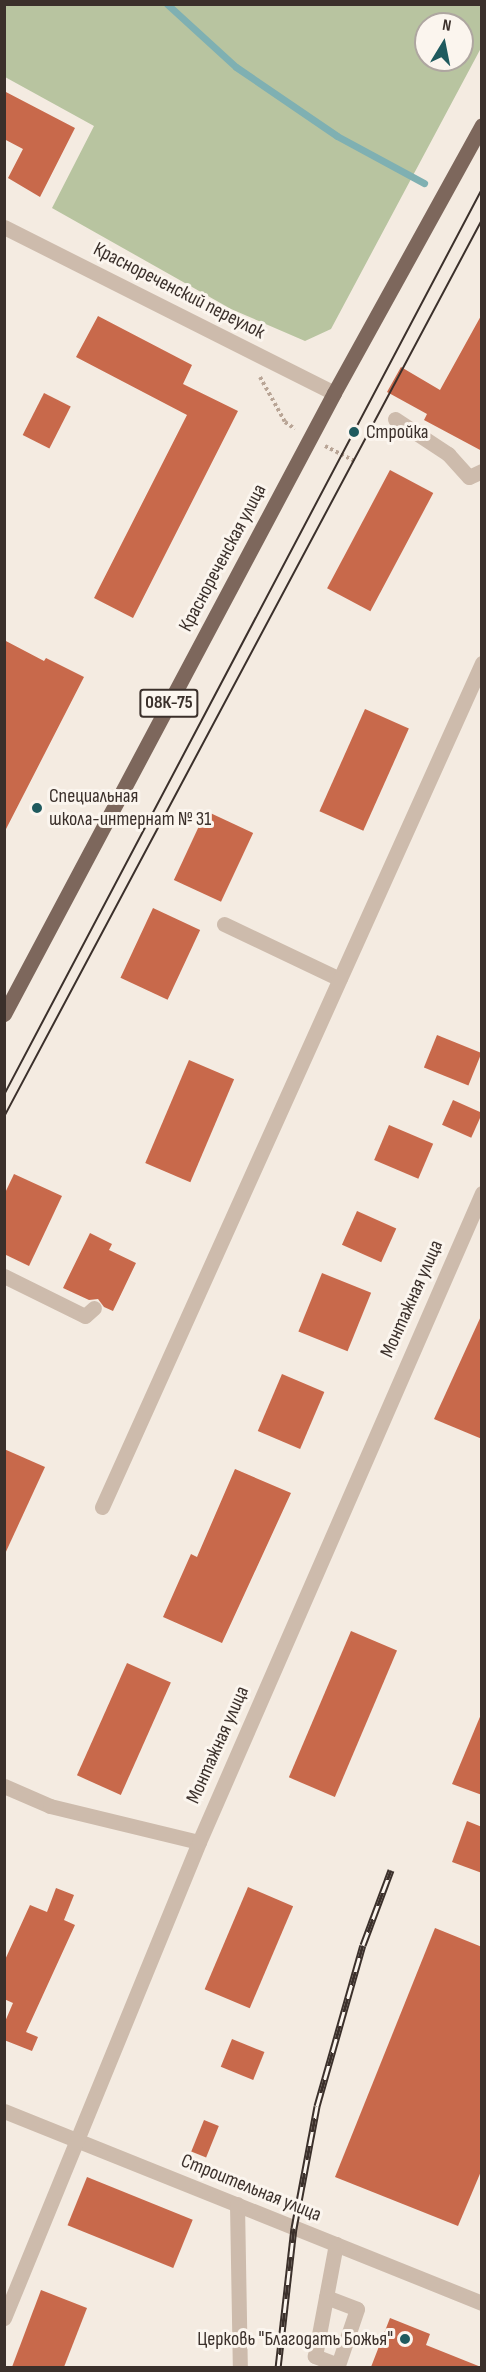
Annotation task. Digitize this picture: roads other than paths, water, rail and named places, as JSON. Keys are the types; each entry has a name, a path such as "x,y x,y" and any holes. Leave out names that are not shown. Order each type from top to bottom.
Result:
{"main road":[{"name":"Краснореченская улица","path":"4,1014 334,393 480,127"}],"street":[{"name":"Краснореченский переулок","path":"4,227 334,393"},
{"path":"395,419 448,454 469,477 482,471"},
{"path":"102,1507 482,663"},
{"path":"224,924 340,978"},
{"name":"Монтажная улица","path":"4,2318 199,1842 482,1193"},
{"path":"4,1276 85,1316 88,1317 94,1308"},
{"path":"4,1785 50,1806 199,1842"},
{"name":"Строительная улица","path":"4,2111 482,2303"},
{"path":"237,2204 240,2367"},
{"path":"326,2297 336,2244"}],"waterway":[{"path":"167,4 236,67 337,136 424,183"}],"tram line":[{"path":"4,1095 482,189"},
{"path":"4,1117 482,220"}],"railway":[{"path":"278,2368 294,2228 317,2106 363,1945 391,1870"}],"place":[{"name":"Стройка","path":"354,432"},
{"name":"Специальная школа-интернат № 31","path":"37,808"},
{"name":"Церковь \"Благодать Божья\"","path":"405,2339"}]}
